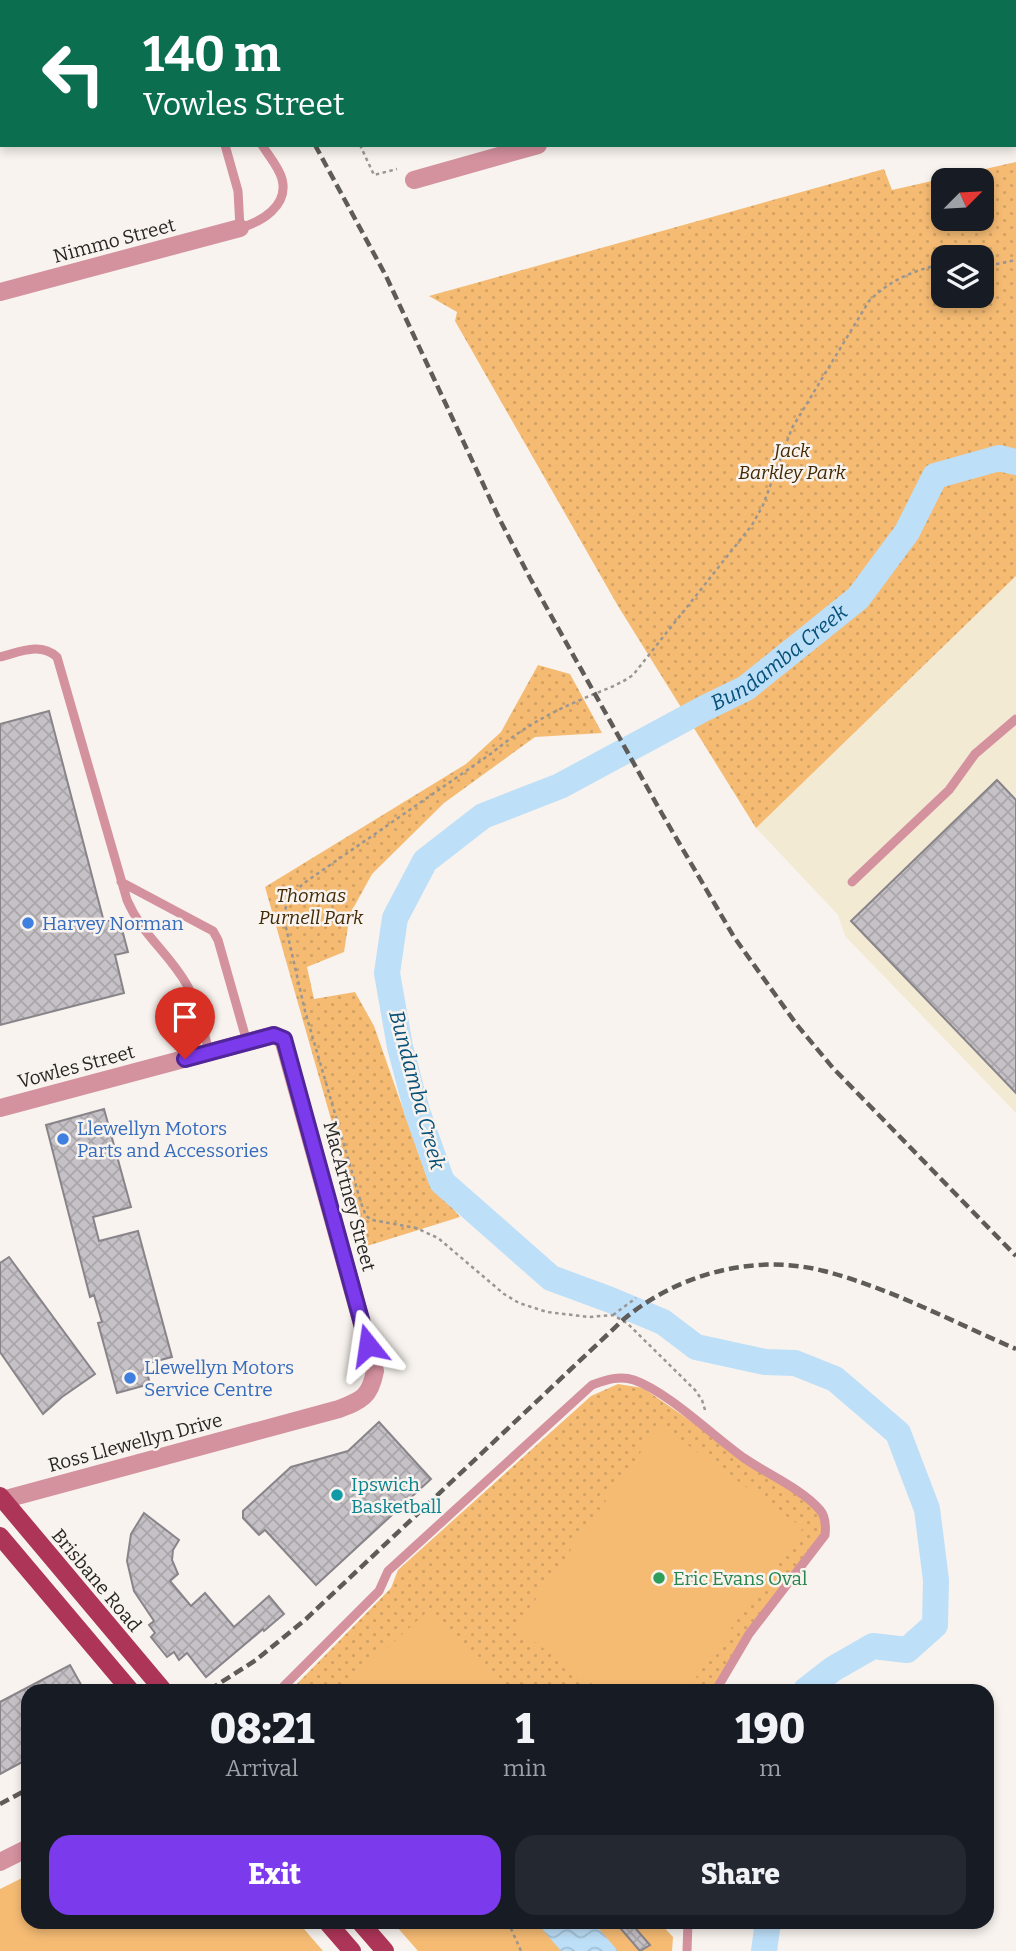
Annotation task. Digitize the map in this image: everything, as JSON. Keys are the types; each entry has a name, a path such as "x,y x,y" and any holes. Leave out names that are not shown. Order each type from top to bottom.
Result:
{"main road":[{"name":"Brisbane Road","path":"1,1498 158,1684"},
{"path":"0,1536 125,1684"},
{"path":"333,1929 352,1951"},
{"path":"366,1929 385,1951"}],"street":[{"path":"414,180 531,147"},
{"name":"Nimmo Street","path":"0,292 240,228"},
{"name":"Vowles Street","path":"0,1108 274,1035 284,1039"},
{"name":"MacArtney Street","path":"284,1039 375,1371 371,1388 359,1401"},
{"name":"Ross Llewellyn Drive","path":"1,1498 339,1409 359,1401"},
{"path":"0,1862 21,1852"}],"lane":[{"path":"226,147 238,191 240,228 265,218 282,194 281,175 263,147"},
{"path":"0,657 38,647 57,657 121,882 135,919 187,984 198,1008 209,1052"},
{"path":"852,882 949,790 975,754 1016,719"},
{"path":"121,882 213,931 218,940 247,1042"},
{"path":"286,1684 379,1591 388,1571 592,1385 615,1378 632,1380 654,1390 822,1511 825,1535 749,1634 720,1684"},
{"path":"687,1951 688,1929"}],"path":[{"path":"361,147 374,175 397,169"},
{"path":"994,264 1015,259"},
{"path":"636,1298 613,1315 589,1317 547,1312 519,1303 503,1294 438,1238 426,1231 372,1220 366,1216 305,1011 284,919 287,899 304,883 492,753 513,735 550,714 611,688 634,675 752,525 763,505 792,428 869,301 881,289 906,274 931,267"},
{"path":"613,1315 626,1323 695,1390 704,1406 703,1427"},
{"path":"511,1929 520,1951"}],"shaded area":[{"path":"1016,576 1016,1113 845,936 838,915 756,828"}],"green space":[{"name":"Jack Barkley Park","path":"1016,162 1016,576 756,828 618,606 455,321 457,312 429,296 884,169 892,190 931,181 931,231 994,231 994,168 989,168"},
{"name":"Thomas Purnell Park","path":"538,665 570,674 602,733 535,737 444,803 372,874 350,914 344,952 307,967 314,999 355,992 374,1026 426,1175 460,1217 367,1246 265,887 466,764 501,732"},
{"path":"618,1384 643,1388 812,1505 822,1519 823,1533 717,1684 297,1684 391,1588 398,1570 591,1396"},
{"name":"Eric Evans Oval","path":"660,1425 803,1528 691,1684 593,1684 515,1628"},
{"path":"429,1610 497,1684 348,1684"},
{"path":"21,1878 21,1929 304,1929 323,1951 0,1951 0,1889"},
{"path":"399,1929 666,1929 673,1937 672,1951 418,1951"}],"water":[{"path":"542,1929 599,1929 618,1951 561,1951"}],"building":[{"path":"49,711 104,922 119,918 128,952 115,955 124,993 0,1025 0,724"},
{"path":"997,780 1016,800 1016,1093 851,921"},
{"path":"104,1109 131,1207 93,1217 99,1241 138,1231 172,1357 145,1364 150,1384 117,1393 98,1323 102,1322 94,1295 90,1297 46,1125"},
{"path":"9,1257 95,1374 43,1414 0,1352 0,1263"},
{"name":"Ipswich Basketball","path":"379,1422 431,1479 316,1585 265,1530 259,1535 243,1518 243,1511 291,1467 348,1451"},
{"path":"144,1513 179,1540 173,1550 172,1560 178,1574 170,1581 191,1606 205,1593 234,1627 269,1596 284,1614 206,1677 187,1653 179,1660 174,1652 167,1657 151,1637 155,1633 149,1625 154,1621 134,1591 127,1561 131,1534"},
{"path":"70,1665 81,1684 34,1684"},
{"path":"21,1691 21,1763 0,1774 0,1702"},
{"path":"621,1929 636,1929 650,1945 640,1951"}],"waterway":[{"name":"Bundamba Creek","path":"814,1684 833,1669 873,1646 907,1650 935,1625 936,1580 927,1509 898,1433 835,1379 795,1363 765,1362 696,1347 663,1322 551,1278 442,1182 417,1111 400,1047 387,973 395,918 425,861 483,816 560,786 746,688 858,598 907,532 935,476 999,458 1016,462"},
{"name":"Bundamba Creek","path":"764,1951 767,1929"}],"railway":[{"path":"316,147 386,276 499,518 530,578 734,937 797,1025 833,1068 1016,1256"},
{"path":"218,1684 256,1660 306,1619 624,1319 645,1303 693,1279 744,1266 798,1266 824,1271 897,1296 1016,1349"},
{"path":"0,1804 21,1793"}],"place":[{"name":"Harvey Norman","path":"28,923"},
{"name":"Llewellyn Motors Parts and Accessories","path":"63,1139"},
{"name":"Llewellyn Motors Service Centre","path":"130,1378"},
{"name":"Ipswich Basketball","path":"337,1495"},
{"name":"Eric Evans Oval","path":"659,1578"}],"route":[{"path":"185,1059 274,1035 284,1039 368,1345"}]}
